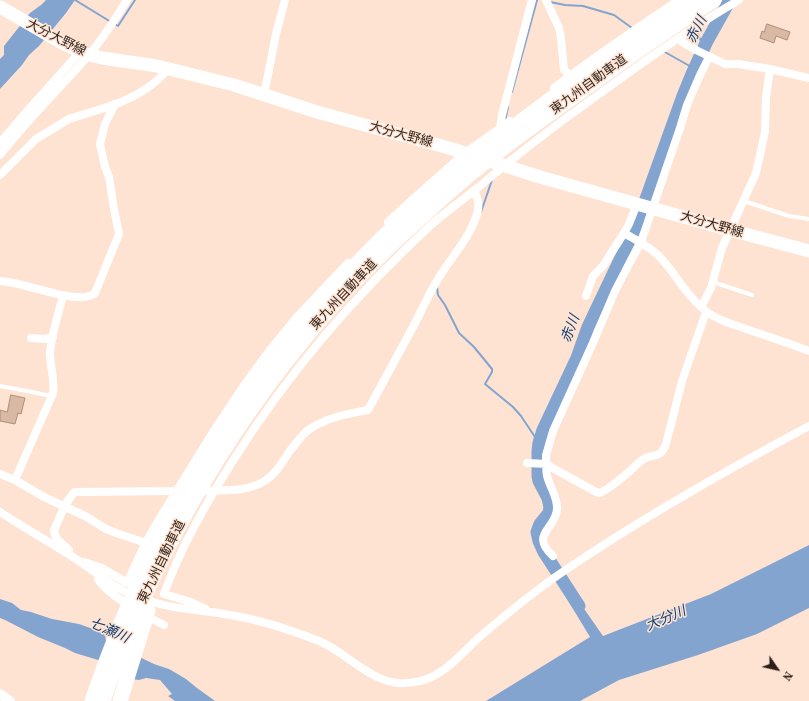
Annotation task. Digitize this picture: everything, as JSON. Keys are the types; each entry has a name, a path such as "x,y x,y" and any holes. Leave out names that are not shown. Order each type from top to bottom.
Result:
{"highway":[{"name":"東九州自動車道","path":"92,701 100,676 131,599 181,491 261,376 326,297 371,248 423,200 489,146 599,64 693,0"},
{"name":"東九州自動車道","path":"103,701 129,633 155,574 195,495 241,423 270,383 306,337 342,295 378,258 456,186 606,73 714,0"},
{"path":"81,701 108,633 181,491"},
{"path":"120,701 168,547"}],"main road":[{"name":"大分大野線","path":"3,9 84,54 168,69 221,82 317,112 465,153 637,204 809,251"}],"street":[{"path":"0,143 21,118 106,33 127,0"},
{"path":"264,95 276,34 285,0"},
{"path":"500,128 502,115 532,0"},
{"path":"546,0 559,28 564,70 570,75"},
{"path":"0,512 83,562 102,568 127,583 146,543 181,491 213,432 245,384 269,351 297,317 329,282 389,221 465,153 570,75 680,0"},
{"path":"213,612 191,602 164,594 171,573 195,525 248,438 294,372 325,335 353,303 435,222 504,165 565,118 679,38 739,0"},
{"path":"679,38 685,44 725,64 738,64 770,69 809,78"},
{"path":"0,155 84,54"},
{"path":"553,556 545,547 543,539 545,532 556,517 557,510 556,500 546,474 546,455 553,431 615,291 642,242 687,105 709,56"},
{"path":"0,175 36,139 62,122 115,104 145,89 158,80 168,69"},
{"path":"527,463 547,464 557,472 600,493 619,481 643,459 657,456 664,449 682,381 720,256 756,173 766,132 767,93 770,69"},
{"path":"0,281 63,295 86,297 95,293 119,234 109,177 105,167 100,144 105,124 115,104"},
{"path":"164,625 125,603 101,583 93,572 54,535 54,530 72,494 76,491 181,491 242,489 264,482 275,472 301,437 311,428 332,418 368,410 434,286 462,246 472,228 479,208 478,198 474,191"},
{"path":"586,296 593,276 603,266 624,234 637,204"},
{"path":"624,234 642,242 660,257 681,284 704,309 716,318 809,351"},
{"path":"15,480 52,396 54,381 50,354 63,295"},
{"path":"31,338 45,339 53,336"},
{"path":"93,572 121,590 158,604 229,614 264,622 322,642 337,650 374,676 384,680 407,683 421,681 446,669 471,645 512,610 563,571 705,484 809,426"},
{"path":"0,474 15,480 44,497 85,516 106,529 146,543"},
{"path":"0,694 10,701"}],"lane":[{"path":"744,200 789,216 809,219"},
{"path":"713,282 752,295"},
{"path":"0,386 52,396"}],"water":[{"path":"46,0 75,0 39,46 29,55 0,89 0,59 4,55 4,46 30,13"},
{"name":"大分川","path":"809,545 809,608 757,634 698,655 619,680 580,701 486,701 590,637 564,594 571,590 603,636 711,594"},
{"path":"0,599 12,603 21,610 52,619 79,624 93,629 99,629 105,634 106,641 154,664 169,669 186,679 215,701 175,701 168,696 172,694 160,680 146,678 139,680 131,679 98,660 75,653 38,637 0,618"}],"building":[{"path":"767,24 790,32 787,40 776,36 774,43 760,38 762,31 764,32"},
{"path":"11,395 25,398 21,414 18,413 15,424 0,421 0,410 7,412"}],"waterway":[{"path":"75,0 111,22"},
{"path":"115,24 118,26 135,0"},
{"path":"512,92 537,0"},
{"name":"赤川","path":"579,606 544,552 539,541 537,532 540,524 549,513 550,507 548,498 538,476 539,443 543,430 577,358 588,327 637,224 692,74 707,41 730,0"},
{"path":"550,2 583,6 614,15 632,28"},
{"path":"696,30 704,48"},
{"path":"663,51 695,69"},
{"path":"505,121 508,107"},
{"path":"481,212 492,180"},
{"path":"437,287 438,295 445,305 459,333 474,347 492,369 492,372 485,384 513,407 521,416 539,443"}],"water label":[{"name":"七瀬川","path":"109,631"}]}
